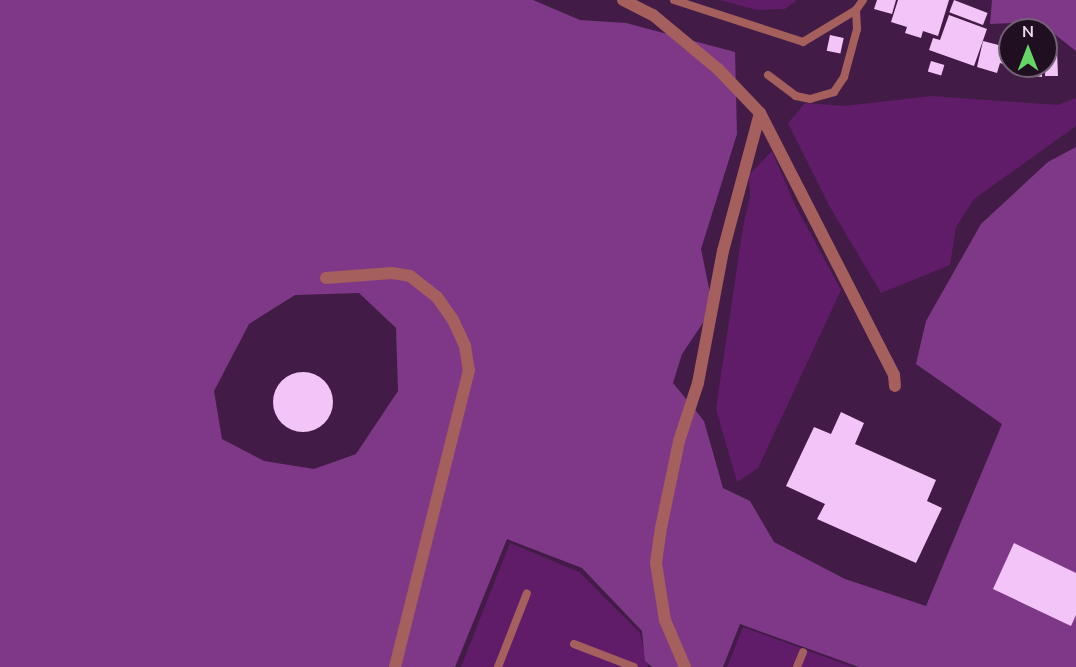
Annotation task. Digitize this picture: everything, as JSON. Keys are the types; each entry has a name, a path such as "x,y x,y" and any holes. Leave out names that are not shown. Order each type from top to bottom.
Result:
{"street":[{"path":"623,0 653,15 718,69 760,113 894,375 894,386"},
{"path":"685,667 665,620 658,551 679,441 698,383 723,251 760,113"},
{"path":"327,278 392,273 410,276 437,297 453,320 465,346 469,370 395,667"}],"lane":[{"path":"674,0 803,42 856,10 863,0"},
{"path":"768,75 796,96 810,99 834,92 844,77 857,29 856,10"},
{"path":"498,667 527,593"},
{"path":"574,644 634,667"},
{"path":"797,667 803,652"}],"shaded area":[{"path":"0,0 533,0 580,20 626,23 735,52 737,134 701,249 713,308 682,354 673,383 704,421 723,488 750,501 774,542 845,579 926,606 1002,424 916,364 926,321 981,224 1048,162 1076,147 1076,667 859,667 740,624 723,667 652,667 645,661 642,631 582,568 507,539 455,667 0,667","holes":["359,293 396,328 398,391 356,454 314,469 264,461 222,439 214,391 249,324 295,295"]},
{"path":"720,0 797,0 785,9 757,10"},
{"path":"992,0 1076,0 1076,51 1058,37 1058,18 998,18 998,24 990,24"},
{"path":"932,96 1058,105 1076,98 1076,126 974,199 956,227 950,265 881,293 830,207 788,123 805,103 844,106"},
{"path":"772,151 795,205 841,290 758,468 737,482 716,409 743,227 750,197 749,175"},
{"path":"510,543 579,572 640,633 648,667 461,667"},
{"path":"743,627 853,667 727,667"}],"building":[{"path":"877,0 896,0 892,14 874,9"},
{"path":"898,0 949,0 938,36 923,31 921,38 905,33 907,27 891,22"},
{"path":"954,0 988,13 983,25 949,12"},
{"path":"949,15 987,29 974,66 929,50 933,38 940,40"},
{"path":"830,35 844,38 840,54 827,51"},
{"path":"983,41 998,45 997,73 977,67"},
{"path":"931,61 944,65 941,76 928,72"},
{"path":"303,372 320,377 328,385 333,402 328,419 320,427 303,432 286,427 278,419 273,402 278,385 286,377"},
{"path":"841,412 864,423 855,444 936,480 927,501 942,508 916,563 817,519 825,504 786,486 814,427 831,434"},
{"path":"1014,543 1076,573 1076,615 1071,626 993,589"}]}
